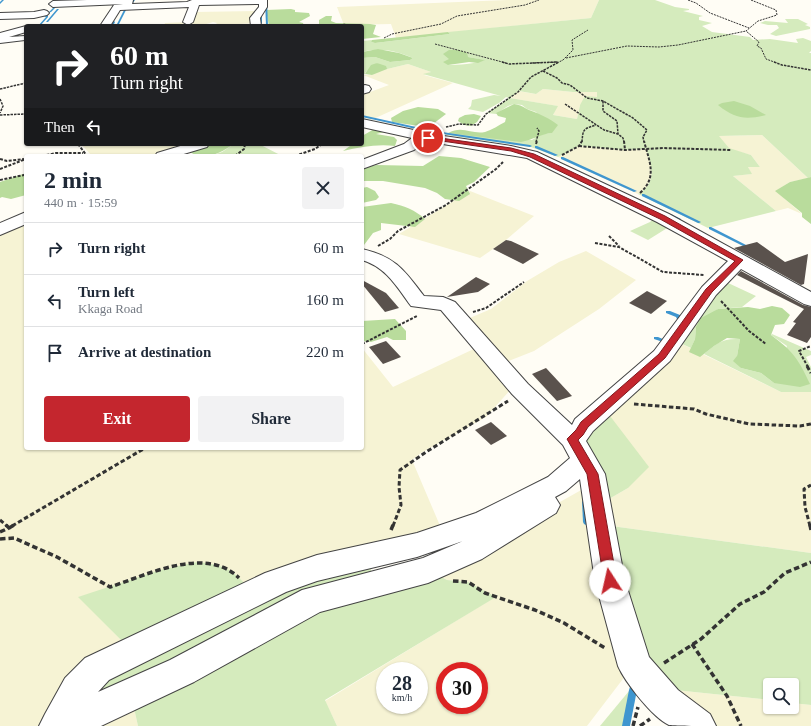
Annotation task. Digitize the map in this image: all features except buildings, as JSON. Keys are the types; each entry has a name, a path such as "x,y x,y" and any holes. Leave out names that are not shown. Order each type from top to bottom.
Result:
{"street":[{"path":"33,24 40,15 55,2 128,3 262,0 263,8 255,18 256,24"},
{"path":"188,22 195,2"},
{"path":"106,24 117,7 128,3"},
{"path":"0,16 40,15"},
{"path":"364,123 425,137 514,150 532,156 663,218 811,300"},
{"path":"364,164 409,147 425,137"},
{"path":"169,154 195,146"},
{"path":"0,230 24,218"},
{"path":"364,255 378,259 395,271 418,302 450,310 583,458"},
{"path":"698,726 666,702 635,666 610,581 583,458 580,432 584,424 662,356 717,282 740,260"},
{"path":"57,726 77,690 97,669 276,582 317,568 417,544 486,521 557,484 583,458"},
{"path":"62,726 182,671 313,600 428,570 472,550 583,458"}],"path":[{"path":"384,38 392,34 441,24 457,16 525,5 539,0"},
{"path":"688,0 696,3 710,13 749,28"},
{"path":"565,58 627,46 659,47 678,45 746,31 758,20 777,15 776,10 751,0"},
{"path":"425,137 457,124 478,125 486,114 518,92 531,77 565,58 573,50 572,40 588,30"},
{"path":"746,31 759,42 757,46 761,48 766,59 782,65 811,70"},
{"path":"435,44 509,64 561,61"},
{"path":"543,71 557,78 562,83 570,85 587,98 603,101 633,118 647,130 643,137 651,165 651,178 646,189 625,200"},
{"path":"0,89 24,83"},
{"path":"0,99 4,106 0,114 24,114"},
{"path":"603,101 601,108 603,112 616,121 618,134"},
{"path":"565,104 604,130 618,134 623,138 625,150"},
{"path":"545,162 579,146 582,142 583,131 592,125 596,125"},
{"path":"51,154 83,153 79,146"},
{"path":"238,154 244,149 245,146"},
{"path":"301,154 319,146"},
{"path":"579,146 625,150 663,148 731,150"},
{"path":"364,255 390,239 398,230 446,205 467,191 496,169 514,150"},
{"path":"0,159 7,161 24,159"},
{"path":"0,169 24,160"},
{"path":"0,180 24,175"},
{"path":"609,236 619,246 636,258 663,272 678,272 717,282 726,307 748,331 766,344"},
{"path":"595,243 619,246"},
{"path":"364,343 450,310 486,308 524,282"},
{"path":"811,346 799,351 811,373"},
{"path":"370,555 392,530 401,505 399,486 400,470 421,453 486,417 508,401 520,389"},
{"path":"610,402 694,409 706,414 749,424 800,426 811,424"},
{"path":"0,532 142,450"},
{"path":"811,485 804,489 805,507 811,530"},
{"path":"0,520 9,528"},
{"path":"0,539 14,538 57,557 110,587 160,570 197,562 218,564 234,573 253,593"},
{"path":"644,677 701,639 740,604 764,592 785,573 811,562"},
{"path":"428,570 447,580 468,582 485,593 542,613 564,623 600,644 612,653"},
{"path":"692,644 727,696 741,726"}],"shaded area":[{"path":"507,0 599,0 591,18 396,38 391,24 344,24 337,7"},
{"path":"262,11 262,23 216,24 217,23 213,22 206,24 165,24 191,22 195,12"},
{"path":"408,64 431,72 424,75 453,83 371,120 364,118 364,94 389,85 364,75 372,75 379,71"},
{"path":"543,89 573,92 597,92 597,97 580,105 577,119 553,115 557,106 510,98 518,91 536,94"},
{"path":"762,135 808,178 790,182 776,191 802,214 788,208 776,211 733,176 751,174 748,167 760,167 751,155 729,149 718,136"},
{"path":"83,146 188,146 165,154 90,154"},
{"path":"579,146 625,150 646,149 651,165 651,178 646,189 638,194 558,157"},
{"path":"470,191 534,216 506,240 480,258 399,234"},
{"path":"24,220 24,450 364,450 364,351 393,387 478,347 512,388 486,417 421,453 412,460 441,528 247,586 234,573 218,565 197,562 79,597 127,646 42,726 0,726 0,231"},
{"path":"586,251 636,280 599,309 534,351 501,364 465,320 491,309 527,281 559,262"},
{"path":"680,343 781,392 811,392 811,553 604,525 602,503 628,488 607,412"},
{"path":"583,489 629,671 587,726 337,726 325,701 376,670 376,714 428,714 428,662 389,662 495,597 468,582 447,580 434,573"},
{"path":"675,690 763,699 763,714 799,714 799,704 811,705 811,726 711,726 695,719"},
{"path":"132,699 138,726 80,726"}],"green space":[{"path":"599,0 655,0 675,7 689,9 683,11 703,16 699,17 699,20 712,23 702,26 712,32 750,37 753,40 770,39 798,43 796,39 803,38 811,41 811,51 809,53 811,53 811,177 808,178 762,135 719,136 729,148 751,155 760,167 748,167 752,174 733,176 776,211 708,228 638,194 644,190 650,180 651,168 646,149 625,150 579,146 558,157 531,147 446,135 448,133 532,140 541,134 552,133 536,112 527,109 522,105 514,104 508,106 496,114 487,113 509,98 506,97 499,103 483,112 468,109 471,106 472,100 494,95 501,96 423,74 431,72 408,64 379,71 386,69 377,63 364,74 364,58 375,57 390,62 410,60 413,58 388,50 364,52 364,41 372,40 371,42 375,43 450,34 448,32 591,18","holes":["468,57 484,60 472,63 448,65 449,59","543,89 573,92 597,92 597,97 585,96 580,105 577,119 553,115 558,106 510,98 519,91 536,94"]},
{"path":"291,9 295,10 295,12 309,13 310,16 299,22 303,24 269,24 266,10"},
{"path":"326,16 332,16 331,21 336,23 370,24 376,25 373,34 381,37 364,39 364,24 319,24 319,20"},
{"path":"785,19 798,19 808,24 805,25 810,27 810,29 776,36 770,34 779,28 777,25 760,23 765,21 788,23"},
{"path":"448,32 450,34 375,43 371,42 372,40"},
{"path":"378,49 399,53 413,58 410,60 390,62 375,57 364,58 364,52"},
{"path":"449,50 459,50 467,53 468,57 485,60 478,63 469,62 448,65 443,62 449,59 443,54"},
{"path":"377,63 386,66 387,69 372,75 365,74 371,65"},
{"path":"734,101 750,106 766,115 752,118 735,116 718,105"},
{"path":"514,104 544,116 558,125 552,133 521,142 448,133 463,130 480,133 490,130 505,122 506,118 498,116 496,113"},
{"path":"418,107 438,109 446,114 433,124 419,126 392,122 391,118 403,111"},
{"path":"474,114 481,116 477,122 471,126 464,125 458,121 459,118 465,115"},
{"path":"376,128 384,130 385,132 376,134 394,137 397,140 395,146 369,146 343,151 350,146 364,146 364,135"},
{"path":"193,146 230,146 215,154 194,154 190,152"},
{"path":"231,146 263,146 278,154 216,154"},
{"path":"439,156 461,158 490,167 474,182 466,186 470,194 459,201 445,199 437,193 425,188 383,181 364,181 364,168 377,165 423,166"},
{"path":"24,174 24,196 11,199 0,198 0,182"},
{"path":"811,177 811,224 802,217 802,213 775,191 790,182"},
{"path":"367,187 375,191 379,197 376,200 364,203 364,188"},
{"path":"391,203 410,209 425,219 415,227 381,223 381,230 373,233 364,245 364,207"},
{"path":"661,211 680,220 648,240 630,231 650,222"},
{"path":"726,282 756,296 742,307 718,309 696,327 695,339 691,348 680,343 712,294"},
{"path":"772,306 782,308 790,315 784,324 775,325 771,335 795,356 810,384 800,387 774,383 761,373 741,368 733,361 737,356 740,339 727,338 700,357 689,352 695,339 696,327 701,318 718,309 748,307 760,309"},
{"path":"395,319 406,331 406,340 393,340 387,337 371,342 364,341 364,321"},
{"path":"772,334 811,351 811,355 806,357 811,367 811,392 781,392 704,354 724,340 740,339 737,356 741,368 761,373 774,383 787,346 771,335"},
{"path":"607,412 649,467 628,488 602,503 583,435"},
{"path":"604,525 811,553 811,705 799,704 799,678 763,678 763,699 675,690 652,680"},
{"path":"368,561 374,579 74,707 83,690 261,598"},
{"path":"197,562 213,564 225,568 236,575 247,586 127,646 78,597 160,570"},
{"path":"434,573 447,580 468,582 496,597 388,662 376,662 376,669 325,700 337,726 138,726 132,699 315,603"},
{"path":"634,685 634,697 627,726 600,726"}],"waterway":[{"path":"0,3 3,0"},
{"path":"42,14 50,12 62,0"},
{"path":"134,0 132,4 138,4"},
{"path":"266,0 267,24"},
{"path":"118,24 125,10 130,7"},
{"path":"47,22 58,9"},
{"path":"261,9 261,23"},
{"path":"41,24 47,17 42,15"},
{"path":"364,116 434,132"},
{"path":"443,133 530,146"},
{"path":"536,147 556,155"},
{"path":"562,158 635,191"},
{"path":"643,195 699,222"},
{"path":"670,215 679,219"},
{"path":"710,228 748,247"},
{"path":"668,312 678,316 680,321 678,324"},
{"path":"656,338 666,342 668,340"},
{"path":"585,502 586,522"},
{"path":"626,726 633,690"}],"route":[{"path":"428,138 489,146 532,156 663,218 740,260 709,291 662,356 584,424 580,432 572,439 592,474 610,581"}]}
